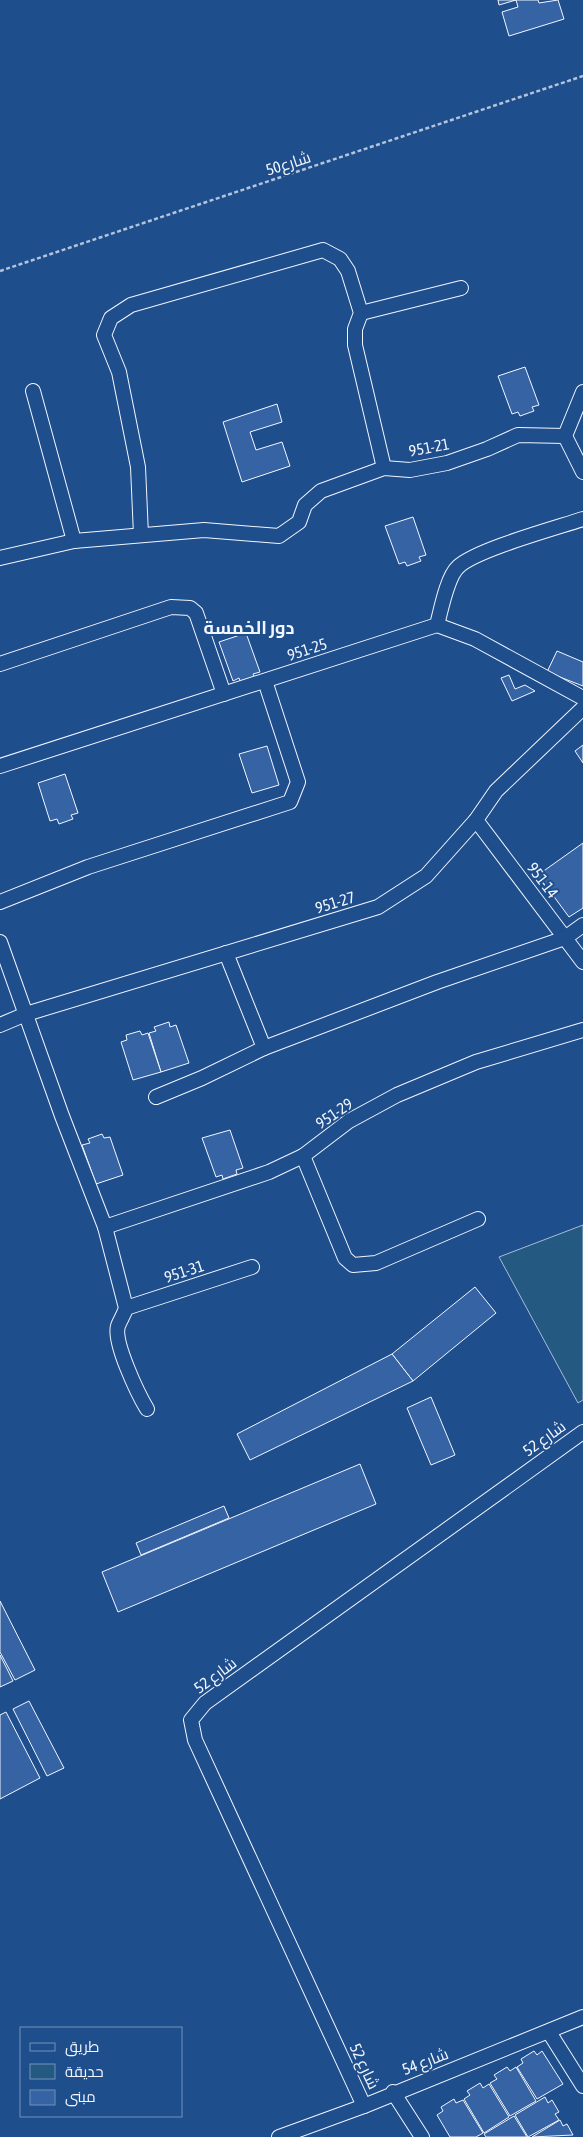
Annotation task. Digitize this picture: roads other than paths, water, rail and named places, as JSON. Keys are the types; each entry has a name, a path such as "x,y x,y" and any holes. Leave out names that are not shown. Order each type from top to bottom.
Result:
{"street":[{"path":"0,558 74,541 141,535 138,466 119,372 104,335 111,318 131,305 323,250 340,259 348,272 361,313 355,329 355,345 384,468"},
{"path":"361,313 461,288"},
{"path":"33,391 74,541"},
{"path":"583,392 565,436 579,455 583,472"},
{"name":"951-21","path":"141,535 204,530 279,536 299,522 305,505 321,491 384,468 410,470 447,463 487,450 518,435 565,436"},
{"path":"583,518 478,555 457,568 448,587 437,625 475,638 583,698"},
{"path":"0,664 171,607 190,608 196,613 224,694"},
{"name":"951-25","path":"0,766 437,625"},
{"path":"0,902 88,867 290,802 298,782 265,681"},
{"name":"951-27","path":"0,1026 26,1014 378,907 426,876 476,820 496,791 583,708"},
{"name":"951-14","path":"476,820 583,962"},
{"path":"156,1097 202,1078 264,1048 437,982 565,938 583,925"},
{"path":"0,942 62,1116 105,1227 126,1308 117,1327 120,1349 134,1384 147,1409"},
{"path":"226,953 264,1048"},
{"name":"951-29","path":"105,1227 268,1172 303,1156 350,1121 397,1095 476,1062 583,1030"},
{"path":"303,1156 345,1258 353,1265 376,1263 478,1219"},
{"name":"951-31","path":"126,1308 252,1267"},
{"name":"شارع 52","path":"364,2106 195,1740 191,1720 205,1703 583,1432"},
{"name":"شارع 54","path":"279,2137 364,2106 393,2092 583,2017"},
{"path":"549,2032 583,2086"},
{"path":"393,2092 422,2137"}],"district":[{"name":"دور الخمسة","path":"249,628"}]}
